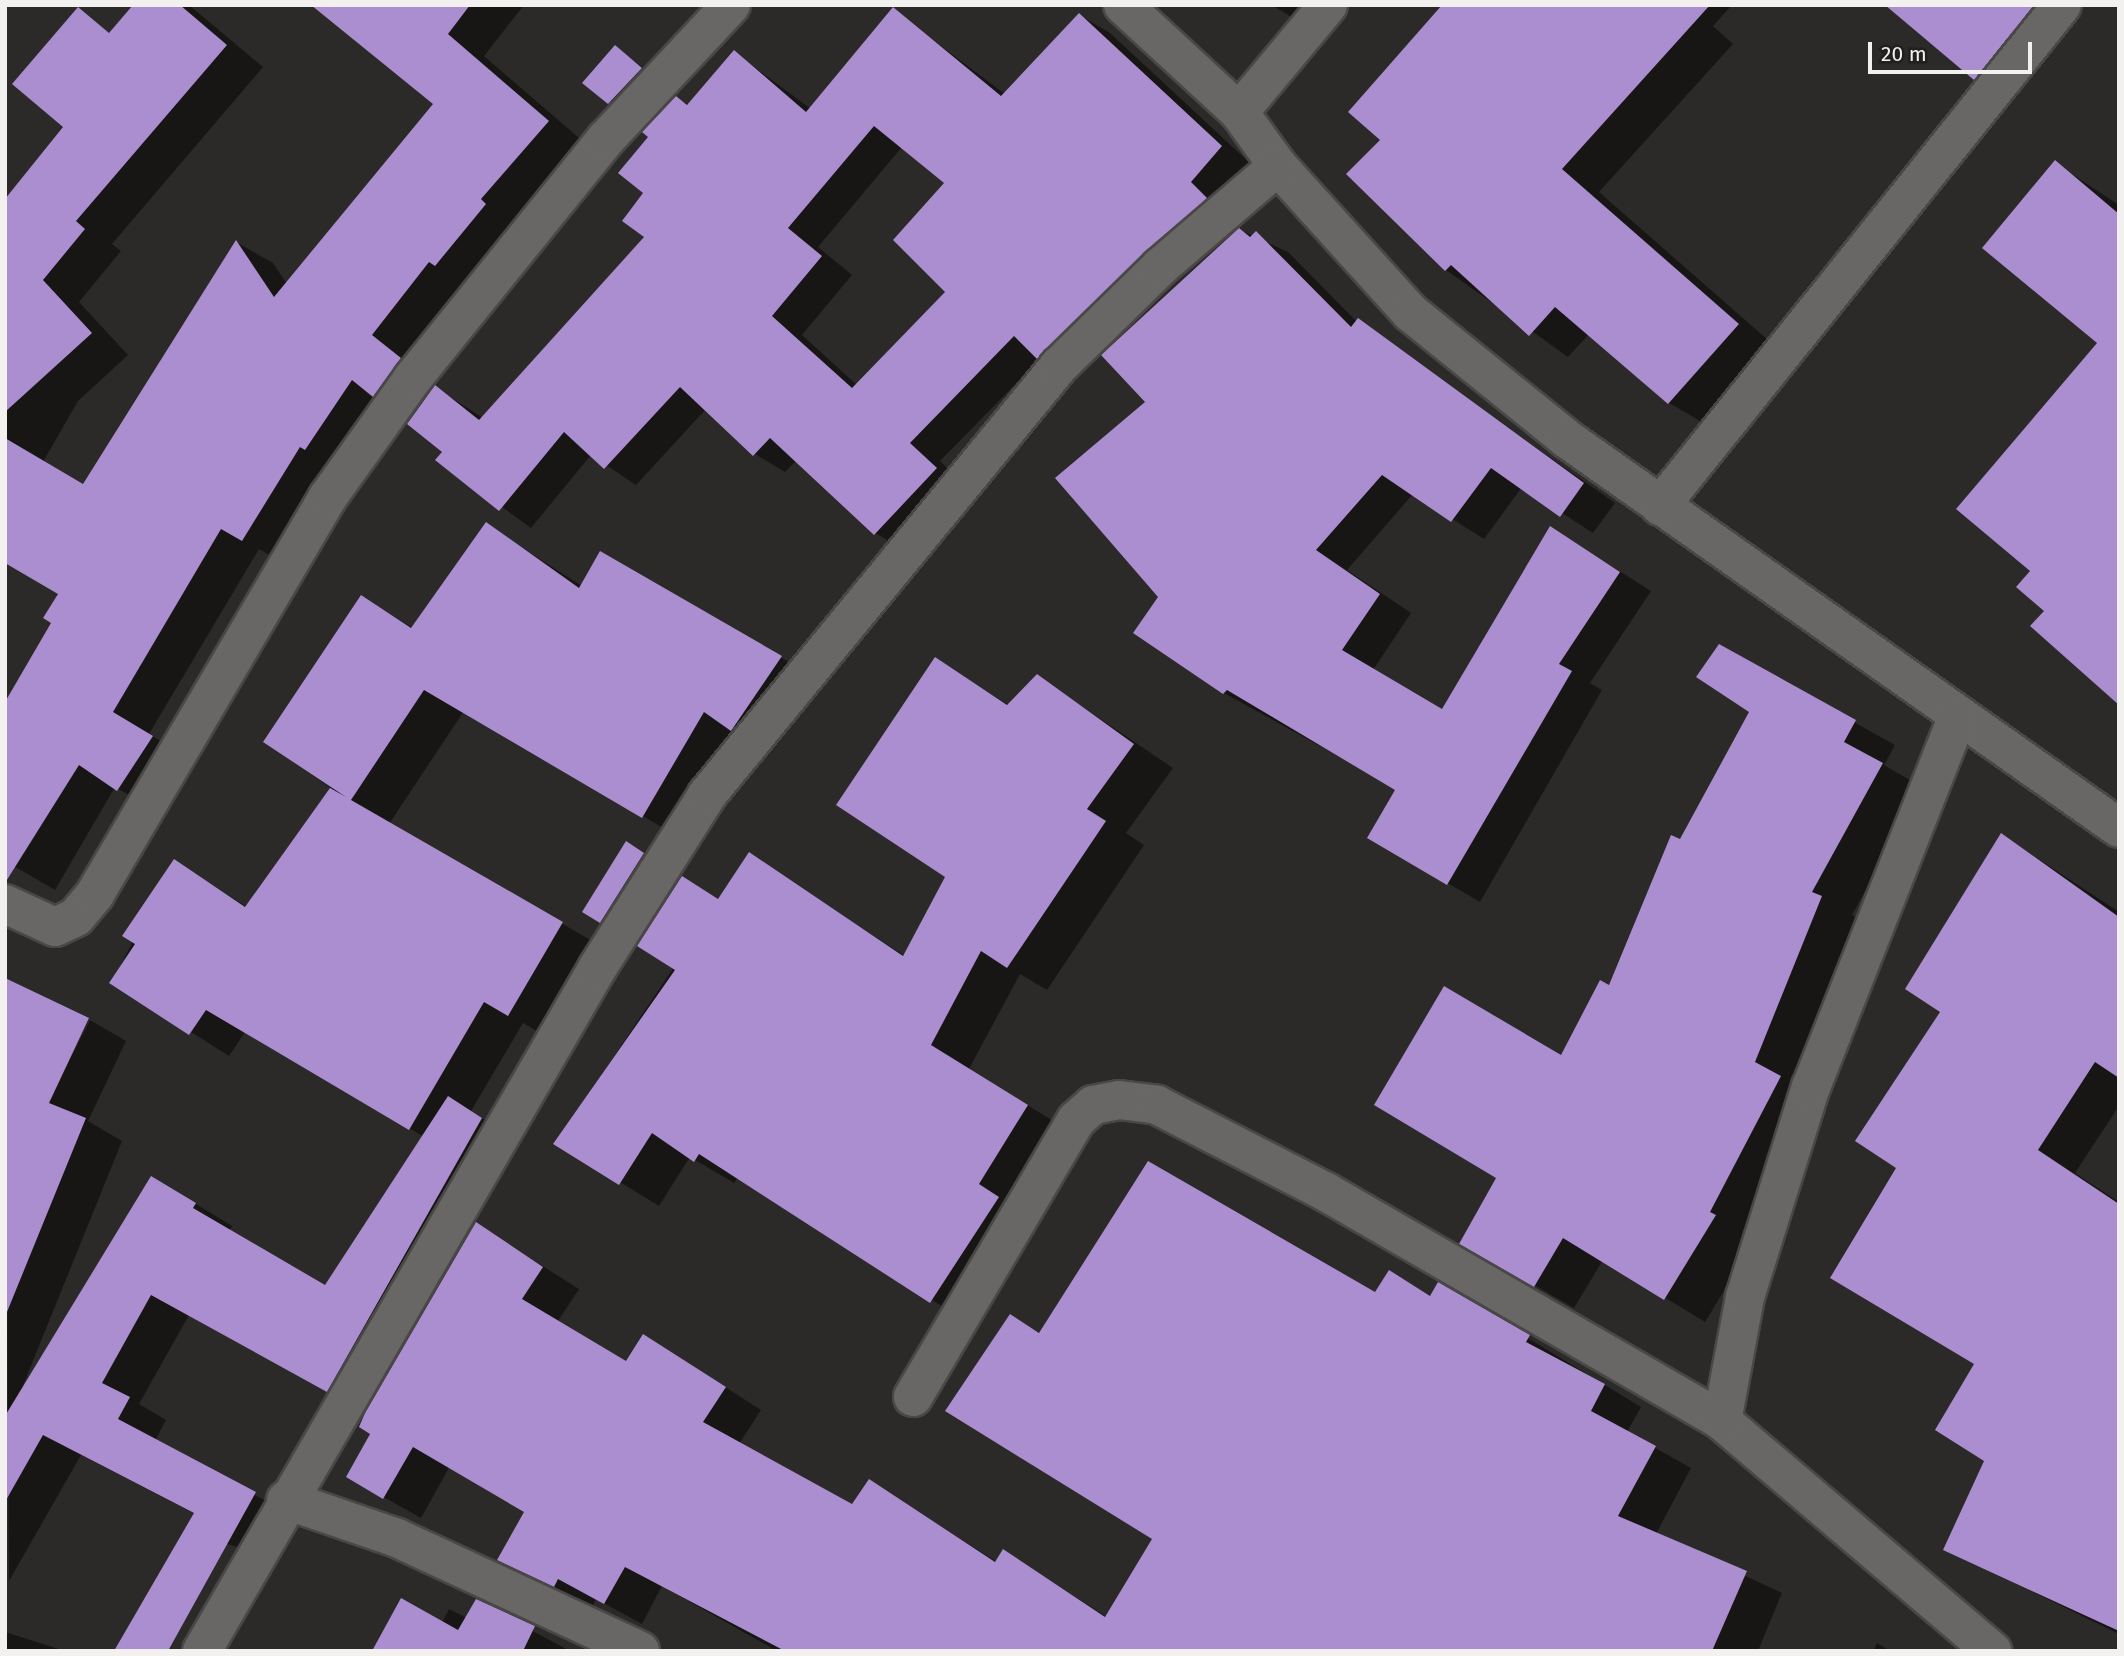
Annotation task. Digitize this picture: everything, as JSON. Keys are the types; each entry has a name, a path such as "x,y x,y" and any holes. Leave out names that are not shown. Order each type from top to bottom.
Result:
{"street":[{"path":"5,904 55,927 76,917 95,894 328,497 398,399 489,276 731,5"},
{"path":"1123,5 1239,112 1278,166 1411,313 1660,506 1957,718 2119,828"},
{"path":"1239,112 1328,5"},
{"path":"1660,506 2062,5"},
{"path":"202,1651 286,1500 598,967 707,795 1059,366 1160,267 1278,166"},
{"path":"1721,1421 1745,1297 1811,1087 1957,718"},
{"path":"914,1397 1076,1120 1093,1105 1119,1100 1157,1105 1326,1192 1721,1421 1992,1651"},
{"path":"286,1500 397,1538 640,1651"}],"building":[{"path":"133,5 180,5 227,45 76,221 85,229 43,280 92,333 5,412 5,199 63,127 12,84 78,7 109,33"},
{"path":"311,5 470,5 448,34 549,121 481,199 486,204 435,266 429,262 372,335 401,358 373,397 352,380 305,450 300,447 242,541 221,529 113,712 153,736 117,791 79,765 5,883 5,702 51,623 43,618 58,594 5,563 5,438 83,484 236,240 274,297 433,104"},
{"path":"1442,5 1710,5 1562,169 1739,324 1668,404 1555,307 1529,336 1451,265 1445,271 1346,174 1380,140 1348,112"},
{"path":"1885,5 2034,5 1974,80"},
{"path":"893,7 1001,96 1079,13 1222,146 1191,182 1207,198 1037,359 1014,336 910,443 937,468 874,535 770,438 753,456 680,387 604,469 564,432 499,511 435,460 442,452 407,424 435,385 479,420 644,237 622,221 643,193 618,173 648,137 642,132 676,96 687,105 734,50 806,112","holes":["874,126 944,183 893,240 945,292 852,388 772,316 822,256 788,228"]},
{"path":"615,45 642,68 608,104 582,83"},
{"path":"2055,160 2119,214 2119,705 2030,626 2044,611 2016,587 2030,571 1956,509 2097,343 1982,248"},
{"path":"1239,228 1250,237 1256,231 1351,327 1358,318 1584,483 1560,517 1491,468 1451,522 1382,475 1316,550 1380,594 1342,650 1442,709 1550,526 1620,572 1559,664 1572,671 1447,885 1367,838 1395,790 1227,690 1223,694 1133,633 1158,597 1055,478 1145,402 1101,355"},
{"path":"486,522 579,588 600,551 782,656 731,731 704,712 642,818 424,690 351,800 563,922 508,1016 484,1002 409,1130 206,1010 189,1035 109,983 135,944 122,936 174,859 245,907 330,788 346,797 263,742 361,595 411,628"},
{"path":"1719,644 1856,720 1844,742 1883,763 1812,892 1822,896 1755,1062 1781,1076 1710,1212 1716,1215 1664,1300 1563,1238 1534,1287 1459,1244 1496,1178 1374,1105 1444,986 1561,1055 1600,980 1609,985 1671,835 1680,839 1749,712 1696,677"},
{"path":"935,657 1007,705 1037,674 1134,744 1087,809 1106,821 1007,968 981,951 931,1045 1028,1105 979,1184 999,1197 930,1303 699,1154 694,1162 652,1133 619,1185 553,1144 675,970 637,946 682,876 718,899 749,852 903,956 945,877 836,805"},
{"path":"2001,833 2119,917 2119,1078 2095,1062 2038,1150 2119,1204 2119,1631 1943,1550 1984,1461 1935,1430 1974,1364 1830,1278 1896,1168 1855,1141 1940,1012 1905,989"},
{"path":"626,841 644,853 600,923 582,912"},
{"path":"5,978 89,1018 49,1103 86,1118 7,1312"},
{"path":"448,1096 482,1118 327,1392 151,1295 102,1383 130,1397 118,1419 256,1492 168,1651 114,1651 194,1513 43,1435 5,1502 5,1416 151,1176 196,1203 193,1208 325,1285"},
{"path":"1148,1161 1375,1292 1389,1270 1430,1296 1438,1282 1530,1335 1526,1342 1605,1384 1591,1411 1656,1446 1618,1516 1747,1571 1712,1651 785,1651 625,1567 604,1604 558,1579 554,1587 497,1560 524,1512 413,1447 383,1499 346,1477 370,1434 359,1427 365,1413 476,1222 543,1267 522,1299 626,1361 643,1334 726,1387 703,1422 852,1504 869,1479 995,1562 1003,1549 1105,1617 1152,1539 945,1411 1010,1314 1039,1333"},
{"path":"401,1598 458,1630 476,1599 535,1626 523,1651 372,1651"}]}
